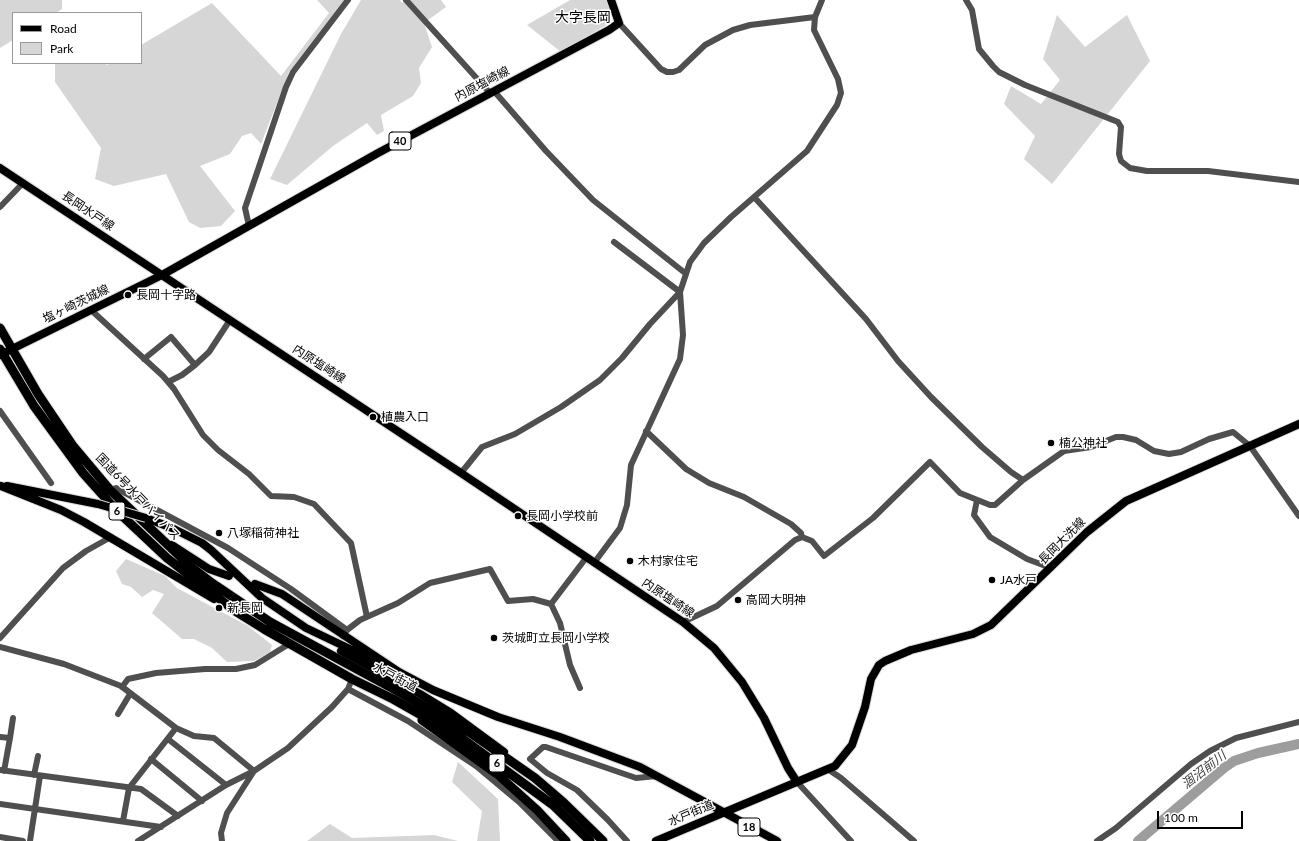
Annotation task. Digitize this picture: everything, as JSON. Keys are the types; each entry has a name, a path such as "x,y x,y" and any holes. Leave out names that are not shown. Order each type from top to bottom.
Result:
{"highway":[{"name":"国道6号水戸バイパス","path":"0,328 54,420 73,446 110,490 190,566 241,603"},
{"name":"国道6号水戸バイパス","path":"1,353 56,438 99,492 167,558 236,611"},
{"name":"水戸街道","path":"241,603 309,644 452,722 535,778"},
{"name":"水戸街道","path":"236,611 289,644 352,679 393,699"},
{"name":"6","path":"393,699 460,737 490,757 554,806 590,841"},
{"path":"393,699 497,774 537,810 566,841"},
{"name":"6","path":"535,778 564,802 603,841"}],"main road":[{"path":"611,0 618,23"},
{"name":"内原塩崎線","path":"618,23 378,153 162,275 461,472 586,558 683,622 714,648 742,682 764,718 788,768 797,782"},
{"name":"長岡水戸線","path":"0,168 162,275"},
{"name":"塩ヶ崎茨城線","path":"1,353 162,275"},
{"name":"長岡大洗線","path":"797,782 829,770 840,762 852,745 865,707 871,679 879,665 893,656 973,634 986,628 998,619 1091,528 1126,501 1299,424"},
{"path":"1,486 61,510 111,537 236,611"},
{"path":"1,486 18,487 98,504 146,518 172,528 202,543 262,598 331,646 420,694 451,713 494,743 535,778"},
{"path":"152,531 199,563 229,576"},
{"path":"255,584 288,597 345,633 399,672"},
{"path":"317,635 466,704 601,752 659,776 722,812 797,782"},
{"name":"水戸街道","path":"656,841 722,812 777,841"}],"street":[{"path":"250,226 245,208 286,87 297,66 348,0"},
{"path":"406,0 593,200 685,273"},
{"path":"594,563 620,528 627,505 631,465 680,359 682,339 680,292 685,273 690,262 704,243 807,151 833,113 839,100 840,86 814,30 814,17 822,0"},
{"path":"966,0 972,10 979,49 993,66 999,72 1025,85 1118,122 1121,127 1119,154 1121,161 1130,168 1147,171 1208,171 1299,182"},
{"path":"618,23 661,69 666,72 673,72 679,70 705,45 733,30 750,25 814,17"},
{"path":"0,207 23,183"},
{"path":"754,197 866,319 898,361 931,397 988,452 1023,480"},
{"path":"614,242 680,292"},
{"path":"461,472 482,447 515,434 561,407 600,380 622,358 650,324 680,292"},
{"path":"91,310 168,382 174,389 199,430 218,450 248,474 271,496 294,497 314,504 350,543 367,617"},
{"path":"168,382 182,375 209,352 230,320"},
{"path":"144,359 171,337 194,365"},
{"path":"0,411 51,483"},
{"path":"646,431 686,469 709,483 732,491 791,524 801,533 802,537"},
{"path":"683,622 717,606 795,540 802,537 812,540 824,556 873,518 930,462 960,493 990,505 995,505 1023,480 1064,451 1091,447 1116,437 1129,438 1154,451 1169,454 1181,452 1209,439 1233,432 1250,446 1299,516"},
{"path":"110,490 116,488 228,548 291,589 345,633 367,617 398,603 430,583 490,569 508,601 533,599 551,604 560,623 570,665 580,688"},
{"path":"977,500 974,515 990,537 1027,559 1051,568"},
{"path":"0,638 63,568 86,551 111,537"},
{"path":"551,604 586,558"},
{"path":"122,687 128,679 156,673 205,669 236,669 255,665 289,644"},
{"path":"0,646 64,664 122,687 176,728 194,736 214,738 254,771"},
{"path":"138,841 226,785 254,771 288,748 314,725 348,689 352,679"},
{"path":"348,689 408,721 476,766 519,802 558,841"},
{"path":"118,714 130,694"},
{"path":"12,718 10,738 2,771 141,789 178,816"},
{"path":"1097,841 1116,828 1191,764 1210,751 1242,736 1299,722"},
{"path":"123,822 129,788 150,759 176,728"},
{"path":"0,737 10,738"},
{"path":"168,739 226,785"},
{"path":"627,841 577,790 547,773 530,759 543,747 546,747 636,778 659,776"},
{"path":"30,841 35,809 38,756"},
{"path":"150,759 202,801"},
{"path":"829,770 841,778 914,841"},
{"path":"222,841 221,833 228,813 254,771"},
{"path":"797,782 851,841"},
{"path":"0,804 161,827"},
{"path":"0,837 23,841"}],"green space":[{"path":"0,0 62,0 62,9 58,12 12,12 12,41 0,48"},
{"path":"317,0 345,0 289,72 261,144 251,133 242,136 230,154 200,166 235,211 221,226 200,228 189,222 166,174 114,186 95,179 101,148 55,82 55,64 142,64 142,44 212,3 281,76 329,13"},
{"path":"361,0 400,0 402,3 405,0 441,0 446,7 424,23 432,47 419,68 421,83 413,96 381,115 384,131 377,135 367,123 333,146 287,185 270,179 341,34"},
{"path":"570,0 615,0 618,4 606,25 561,52 527,25"},
{"path":"1057,15 1085,47 1127,15 1150,61 1052,184 1024,159 1035,136 1004,104 1011,86 1041,104 1060,80 1043,59"},
{"path":"126,559 165,576 177,588 248,626 272,645 270,652 254,661 227,662 212,648 194,639 182,639 152,613 164,594 153,590 142,597 131,587 122,584 116,571"},
{"path":"458,762 498,799 500,841 477,841 482,811 452,782"},
{"path":"330,824 352,838 434,835 458,841 307,841"}],"waterway":[{"name":"涸沼前川","path":"1138,841 1234,761 1258,753 1299,744"}],"place":[{"name":"長岡十字路","path":"128,295"},
{"name":"植農入口","path":"373,417"},
{"name":"楠公神社","path":"1051,443"},
{"name":"長岡小学校前","path":"518,516"},
{"name":"八塚稲荷神社","path":"219,533"},
{"name":"木村家住宅","path":"630,561"},
{"name":"JA水戸","path":"992,580"},
{"name":"高岡大明神","path":"738,600"},
{"name":"新長岡","path":"219,608"},
{"name":"茨城町立長岡小学校","path":"494,638"}],"district":[{"name":"大字長岡","path":"583,17"}]}
